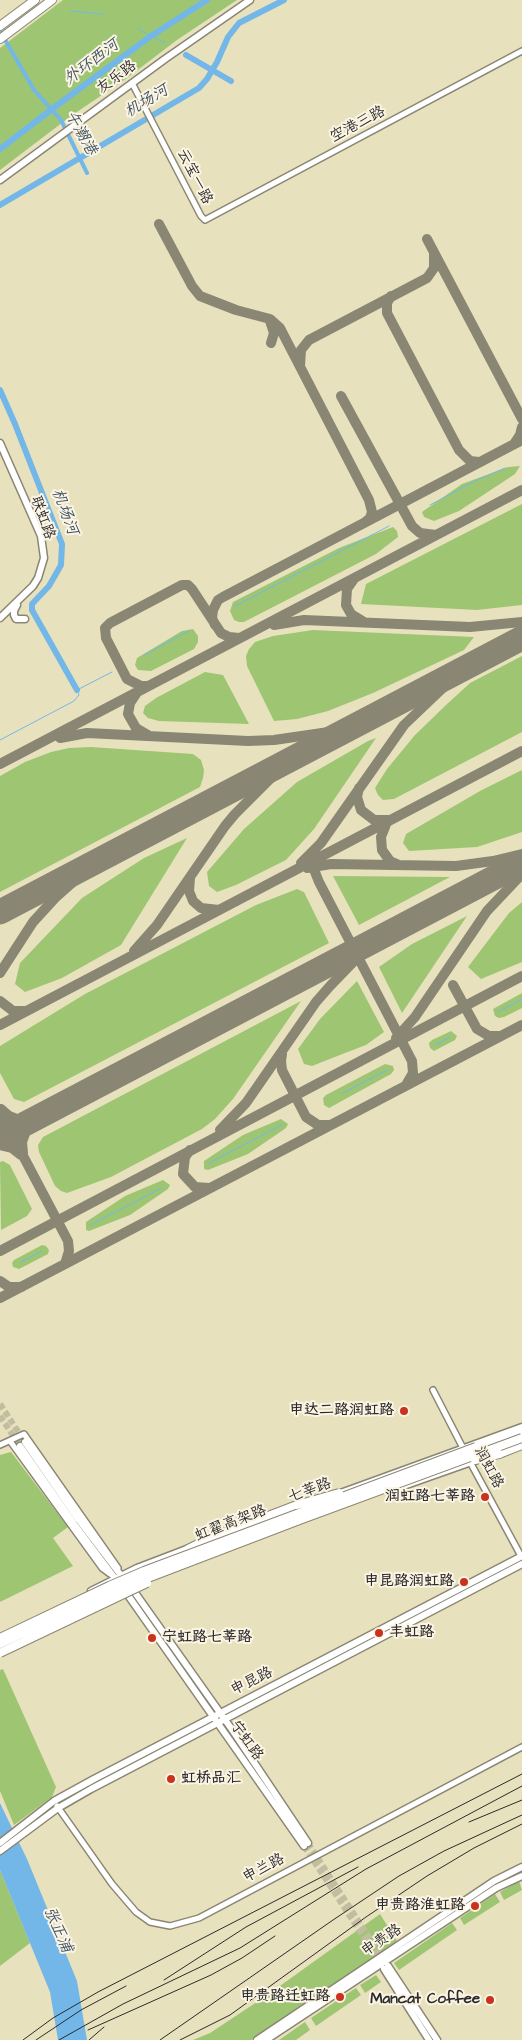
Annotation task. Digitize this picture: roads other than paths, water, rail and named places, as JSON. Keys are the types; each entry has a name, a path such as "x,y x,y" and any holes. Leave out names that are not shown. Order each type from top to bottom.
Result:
{"highway":[{"path":"2,25 35,0"},
{"path":"0,39 52,0"},
{"name":"虹翟高架路","path":"0,1636 109,1586 522,1431"},
{"path":"434,1471 522,1438"},
{"path":"434,1471 499,1454 522,1445"},
{"name":"虹翟高架路","path":"0,1646 111,1592 302,1518 434,1471"},
{"path":"188,1549 208,1539 306,1502 366,1488"},
{"path":"0,1653 187,1563"}],"main road":[{"name":"友乐路","path":"0,180 74,123 243,0"},
{"name":"友乐路","path":"131,81 250,0"},
{"name":"友乐路","path":"0,175 61,133"},
{"name":"联虹路","path":"0,446 37,524 44,548 44,558 38,578 27,594 0,618"},
{"name":"联虹路","path":"0,446 33,525 40,548 38,567 30,584 0,613"},
{"path":"25,620 16,619 14,611 27,594"},
{"name":"七莘路","path":"0,1636 118,1577 188,1549 522,1427"},
{"name":"宁虹路","path":"118,1577 99,1545 22,1444 74,1524 126,1587 220,1713 221,1721"},
{"name":"七莘路","path":"0,1646 126,1587 470,1462 498,1457 522,1445"},
{"path":"76,1506 86,1530"},
{"name":"申昆路","path":"0,1843 56,1804 212,1716 522,1557"},
{"name":"申昆路","path":"56,1804 221,1721 522,1564"},
{"name":"宁虹路","path":"126,1587 128,1594 212,1716 221,1721 306,1845"},
{"path":"0,1657 128,1594"},
{"name":"申昆路","path":"0,1851 18,1832"},
{"name":"申贵路","path":"257,2040 494,1881 521,1871"},
{"name":"申贵路","path":"266,2040 521,1871"},
{"path":"429,2040 386,1968 437,2040"}],"street":[{"name":"空港三路","path":"205,220 522,51"},
{"path":"131,81 136,90"},
{"name":"云宝一路","path":"131,81 200,216 205,220"},
{"name":"润虹路","path":"433,1390 522,1557"},
{"name":"宁虹路","path":"24,1434 116,1564 118,1577 102,1568 10,1441 24,1434"},
{"path":"0,1446 10,1441"},
{"path":"339,1493 345,1506"},
{"name":"申兰路","path":"56,1804 112,1884 136,1912 150,1922 170,1926 199,1918 522,1747"}],"water":[{"path":"0,1803 27,1859 77,1981 87,2040 58,2040 50,1992 0,1870"}],"waterway":[{"name":"外环西河","path":"0,149 151,36 207,0"},
{"name":"机场河","path":"0,205 199,88 207,79 228,37 239,23 284,0"},
{"path":"70,11 103,14"},
{"name":"外环西河","path":"138,29 165,43"},
{"name":"午潮港","path":"0,31 34,90 61,120 87,173"},
{"path":"186,55 231,81"},
{"name":"机场河","path":"0,390 62,544 61,565 49,586 32,604 32,610 77,690"},
{"path":"430,505 475,481 505,468"},
{"path":"235,606 389,526"},
{"path":"144,655 189,631"},
{"name":"机场河","path":"0,740 74,701 79,695 77,690 112,672"},
{"path":"498,1012 522,999"},
{"path":"435,1045 450,1037"},
{"path":"343,1093 387,1070"},
{"path":"209,1163 282,1125"},
{"path":"90,1225 162,1188"},
{"path":"21,1262 42,1251"}],"tunnel":[{"path":"0,1404 25,1442"},
{"path":"0,1416 20,1446"},
{"path":"308,1843 383,1959"},
{"path":"304,1846 380,1962"}],"railway":[{"path":"23,2040 53,2018 98,1992 522,1774"},
{"path":"59,2040 123,2004 240,1948 366,1869 522,1786"},
{"path":"469,1822 522,1800"},
{"path":"160,2040 399,1876 444,1851 522,1815"},
{"path":"180,2040 230,2015 366,1917 427,1876 474,1848 522,1824"},
{"path":"164,1980 246,1927 358,1867"},
{"path":"88,2030 211,1975 242,1958 275,1936"},
{"path":"36,2040 81,2010 126,1986"},
{"path":"89,2040 104,2027"}],"place":[{"name":"申达二路润虹路","path":"404,1411"},
{"name":"润虹路七莘路","path":"485,1497"},
{"name":"申昆路润虹路","path":"464,1582"},
{"name":"丰虹路","path":"379,1633"},
{"name":"宁虹路七莘路","path":"152,1638"},
{"name":"虹桥品汇","path":"171,1779"},
{"name":"申贵路淮虹路","path":"475,1906"},
{"name":"申贵路迁虹路","path":"340,1997"},
{"name":"Mancat Coffee","path":"490,2000"}],"water label":[{"name":"张正浦","path":"57,1930"}]}
